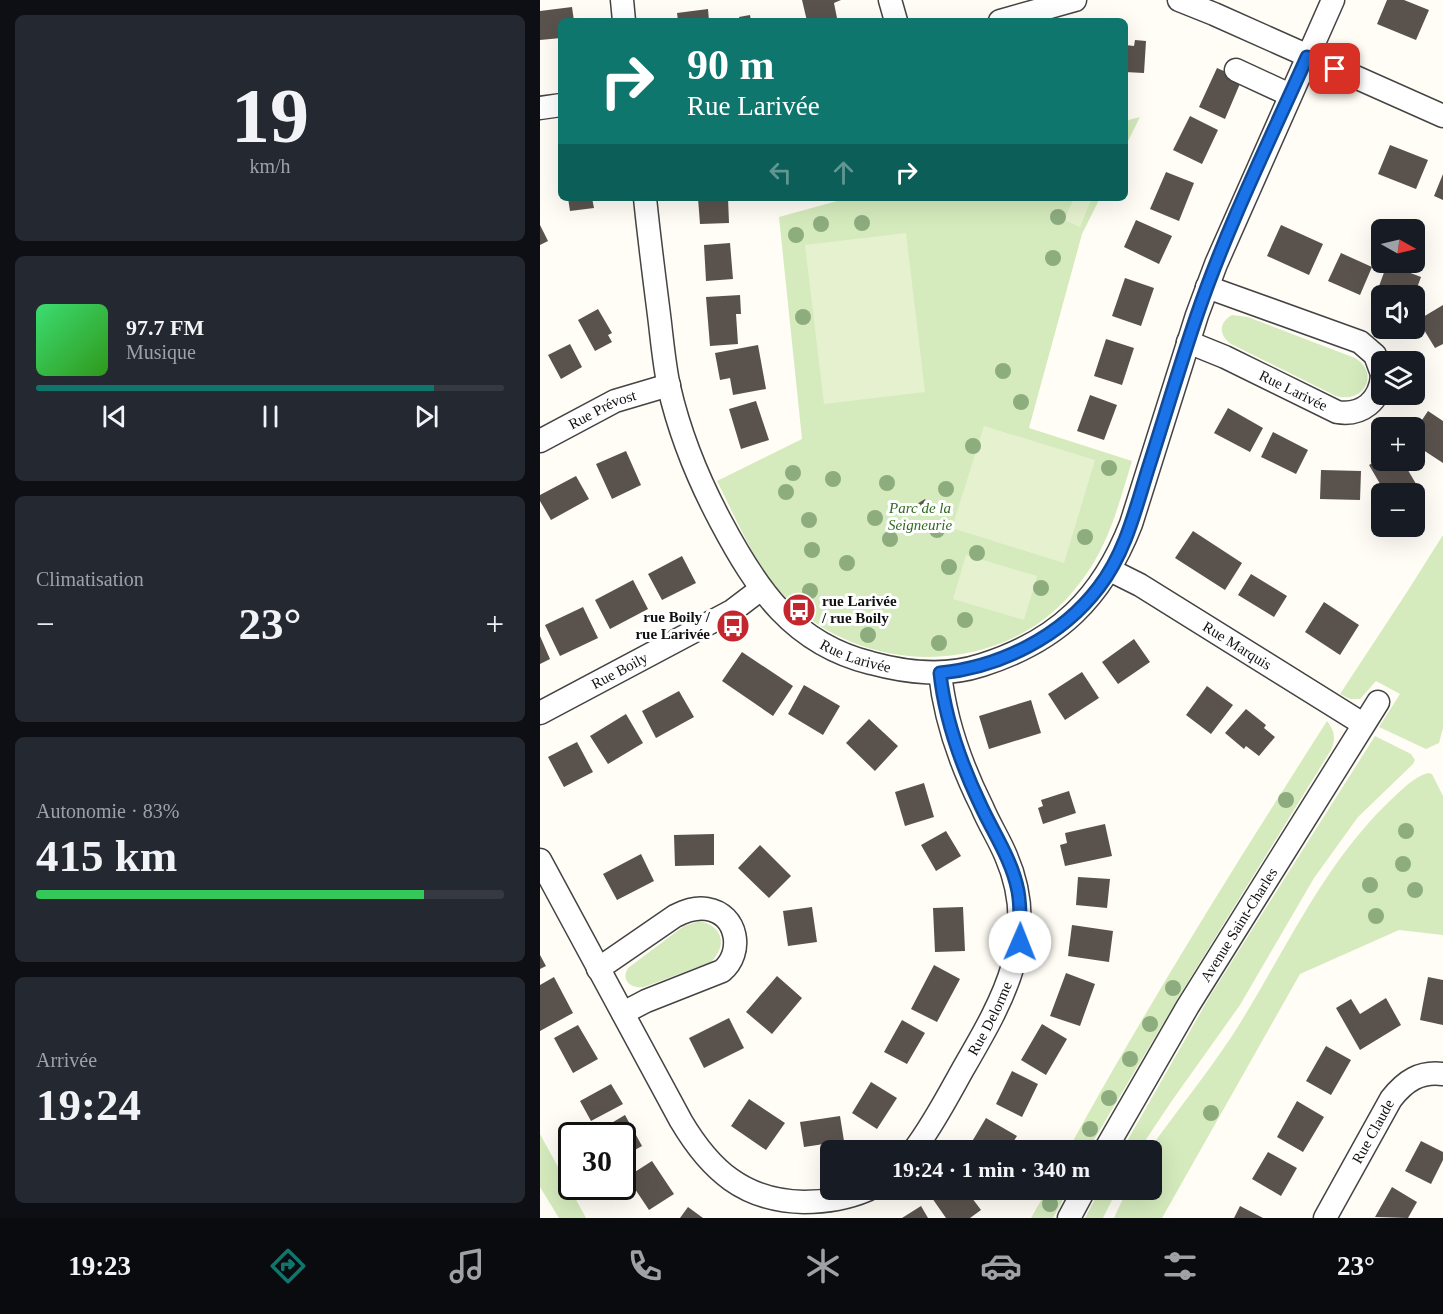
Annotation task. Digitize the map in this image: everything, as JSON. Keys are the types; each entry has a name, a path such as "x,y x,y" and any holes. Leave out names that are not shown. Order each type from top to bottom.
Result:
{"street":[{"path":"622,0 624,18"},
{"path":"890,0 895,18"},
{"path":"1011,18 1075,0"},
{"path":"1179,0 1443,116"},
{"name":"Rue Larivée","path":"645,201 669,385 684,443 694,469 737,553 774,607 797,628 828,647 857,659 906,671 957,672 1010,655 1040,640 1080,608 1097,590 1110,570 1131,524 1207,287 1333,0"},
{"path":"1236,70 1290,95"},
{"path":"540,108 558,105"},
{"name":"Rue Larivée","path":"1207,287 1360,342 1371,352"},
{"name":"Rue Larivée","path":"1188,342 1225,357 1337,412 1348,414 1366,407 1371,402"},
{"name":"Rue Prévost","path":"540,441 615,401 669,385"},
{"name":"Rue Marquis","path":"1110,570 1150,591 1364,724"},
{"name":"Rue Boily","path":"540,713 732,611 761,589"},
{"name":"Rue Delorme","path":"921,1140 935,1119 998,1004 1008,984 1020,942 1020,906 1013,872 982,808 961,757 947,714 940,673"},
{"name":"Avenue Saint-Charles","path":"1111,1140 1188,1006 1378,702"},
{"path":"540,860 692,1140 714,1167 729,1179 758,1194 776,1200 835,1200"},
{"path":"598,969 685,911 696,909 714,911 723,916 731,925 735,935 734,956 722,971 646,1001 623,1013"},
{"name":"Rue Claude","path":"1325,1218 1391,1099 1400,1088 1418,1076 1429,1073 1443,1074"},
{"path":"1069,1218 1079,1200"}],"green space":[{"path":"1140,117 1128,141 1128,120"},
{"name":"Parc de la Seigneurie","path":"837,201 1098,201 1082,234 1029,428 1132,461 1109,532 1093,564 1070,595 1040,622 1005,641 968,653 929,657 890,653 852,642 817,624 786,598 765,572 747,542 717,481 802,439 779,217"},
{"path":"1073,201 1091,201 1080,227 1064,220"},
{"path":"906,233 925,392 824,404 805,245"},
{"path":"1232,315 1248,317 1355,358 1363,364 1367,371 1365,386 1354,396 1336,396 1231,344 1222,333 1222,325"},
{"path":"984,426 1095,460 1064,563 952,528"},
{"path":"1443,535 1443,728 1439,743 1426,749 1379,727 1400,694 1376,681 1360,699 1350,699 1340,694"},
{"path":"966,555 1037,576 1024,620 953,599"},
{"path":"1327,721 1334,735 1331,750 1184,988 1094,1140 1074,1140 1130,1041"},
{"path":"1375,736 1411,754 1415,760 1413,764 1358,817 1314,878 1240,1005 1146,1140 1128,1140 1210,996"},
{"path":"1428,773 1432,774 1443,796 1443,935 1399,930 1300,974 1162,1218 1114,1218 1122,1200 1162,1200 1162,1140 1156,1140 1232,1036 1306,910 1346,850 1369,822 1418,777"},
{"path":"700,921 714,928 720,938 719,950 711,962 644,987 635,987 628,983 625,977 628,968 684,926"},
{"path":"540,1134 558,1167 558,1200 576,1200 586,1218 559,1218 540,1187"},
{"path":"1041,1200 1063,1200 1053,1218 1031,1218"},
{"path":"1095,1200 1112,1200 1103,1218 1085,1218"}],"building":[{"path":"802,0 841,0 834,3 837,18 806,18"},
{"path":"1387,0 1404,0 1429,10 1416,40 1377,24"},
{"path":"572,7 574,18 558,18 558,38 540,40 540,11"},
{"path":"708,9 709,18 678,18 677,13"},
{"path":"750,15 750,18 739,18"},
{"path":"1135,40 1146,41 1144,73 1128,72 1128,45 1134,46"},
{"path":"1217,68 1242,79 1225,119 1199,107"},
{"path":"1190,116 1218,130 1202,164 1173,150"},
{"path":"1390,145 1428,160 1416,189 1378,174"},
{"path":"1166,172 1194,183 1179,221 1150,209"},
{"path":"1443,174 1443,200 1434,196"},
{"path":"568,201 593,201 594,208 570,211"},
{"path":"698,201 728,201 729,223 700,224"},
{"path":"1136,220 1172,236 1159,264 1124,247"},
{"path":"540,225 548,241 540,245"},
{"path":"1281,225 1323,244 1309,275 1267,256"},
{"path":"730,243 733,279 706,281 704,245"},
{"path":"1341,253 1371,267 1360,295 1328,281"},
{"path":"1384,273 1411,273 1421,277 1418,285 1379,285"},
{"path":"1125,278 1154,288 1141,326 1112,316"},
{"path":"740,295 741,314 736,314 738,344 710,346 706,297"},
{"path":"1443,305 1443,344 1435,348 1425,332 1425,316"},
{"path":"598,309 612,333 608,335 612,342 595,351 578,320"},
{"path":"1106,339 1134,348 1122,385 1094,376"},
{"path":"570,344 582,367 561,379 548,355"},
{"path":"758,345 766,389 733,395 730,378 720,380 715,353"},
{"path":"1090,395 1117,405 1104,440 1077,431"},
{"path":"756,401 769,440 741,449 729,409"},
{"path":"1228,408 1263,428 1250,452 1214,433"},
{"path":"1428,411 1443,421 1443,463 1425,451 1424,417"},
{"path":"1273,432 1308,450 1296,474 1261,457"},
{"path":"626,451 641,485 612,499 596,464"},
{"path":"1321,470 1361,471 1360,500 1320,499"},
{"path":"1373,471 1408,471 1415,483 1380,483"},
{"path":"576,476 589,499 551,520 540,501 540,495"},
{"path":"925,499 932,512 924,516 917,504"},
{"path":"1193,531 1242,563 1225,590 1175,558"},
{"path":"682,556 696,583 662,600 648,574"},
{"path":"1251,574 1287,596 1274,617 1238,595"},
{"path":"633,580 648,609 610,629 595,600"},
{"path":"1324,602 1359,625 1340,655 1305,632"},
{"path":"583,607 598,638 560,656 545,625"},
{"path":"540,636 550,659 540,664"},
{"path":"1134,639 1150,662 1118,684 1102,662"},
{"path":"742,652 793,686 773,716 722,681"},
{"path":"1082,672 1099,698 1065,720 1048,694"},
{"path":"804,685 840,706 823,735 788,714"},
{"path":"1207,686 1233,705 1211,734 1186,715"},
{"path":"679,691 694,717 656,738 642,711"},
{"path":"1031,700 1041,733 989,749 979,716"},
{"path":"1246,709 1266,725 1264,728 1275,737 1259,756 1246,746 1244,749 1225,733"},
{"path":"626,714 643,743 608,764 590,736"},
{"path":"869,719 898,746 875,771 846,743"},
{"path":"577,742 593,772 564,787 548,757"},
{"path":"924,783 934,817 905,826 895,792"},
{"path":"1069,791 1076,813 1043,824 1038,808 1043,806 1041,800"},
{"path":"1105,824 1112,856 1065,866 1060,845 1067,843 1065,833"},
{"path":"946,831 961,856 936,871 921,845"},
{"path":"714,834 714,865 675,866 674,835"},
{"path":"760,845 791,876 769,898 738,868"},
{"path":"641,854 654,881 617,900 603,874"},
{"path":"1078,877 1110,879 1107,908 1076,905"},
{"path":"812,907 817,942 788,946 783,911"},
{"path":"963,907 965,951 935,952 933,908"},
{"path":"1072,925 1113,931 1109,962 1068,956"},
{"path":"540,955 546,966 540,969"},
{"path":"934,965 960,979 937,1022 911,1009"},
{"path":"1066,973 1095,984 1080,1026 1050,1016"},
{"path":"777,976 802,998 772,1034 746,1012"},
{"path":"554,977 573,1013 540,1031 540,985"},
{"path":"1428,977 1443,980 1443,1025 1420,1020"},
{"path":"1386,998 1401,1025 1360,1050 1336,1008 1351,999 1360,1014"},
{"path":"729,1018 744,1048 704,1068 689,1038"},
{"path":"902,1020 925,1033 907,1064 884,1052"},
{"path":"1042,1024 1067,1039 1046,1075 1021,1060"},
{"path":"578,1025 598,1059 573,1073 554,1038"},
{"path":"1326,1046 1351,1060 1331,1095 1306,1081"},
{"path":"1012,1071 1038,1084 1022,1117 996,1104"},
{"path":"871,1082 897,1098 877,1129 852,1113"},
{"path":"611,1084 623,1104 591,1121 580,1101"},
{"path":"749,1099 785,1123 766,1150 731,1126"},
{"path":"1297,1101 1324,1117 1303,1152 1277,1137"},
{"path":"625,1115 629,1122 613,1122"},
{"path":"840,1116 844,1140 820,1140 820,1145 804,1147 800,1122"},
{"path":"986,1118 1017,1136 1014,1140 973,1140"},
{"path":"636,1135 642,1146 636,1149"},
{"path":"1421,1141 1443,1152 1443,1160 1431,1184 1405,1171"},
{"path":"1268,1152 1297,1168 1281,1196 1252,1179"},
{"path":"652,1161 674,1194 649,1210 636,1190 636,1171"},
{"path":"1392,1187 1417,1202 1408,1218 1375,1217"},
{"path":"933,1200 974,1200 981,1210 970,1218 946,1218"},
{"path":"921,1206 928,1218 902,1218"},
{"path":"1240,1206 1263,1218 1234,1218"},
{"path":"688,1207 703,1218 680,1218"}],"place":[{"name":"rue Larivée / rue Boily","path":"799,610"},
{"name":"rue Boily / rue Larivée","path":"733,626"}],"route":[{"path":"1020,942 1020,906 1013,872 970,781 952,733 940,673 973,668 1010,655 1040,640 1072,615 1103,582 1131,524 1207,287 1225,241 1307,57 1335,69"}]}
